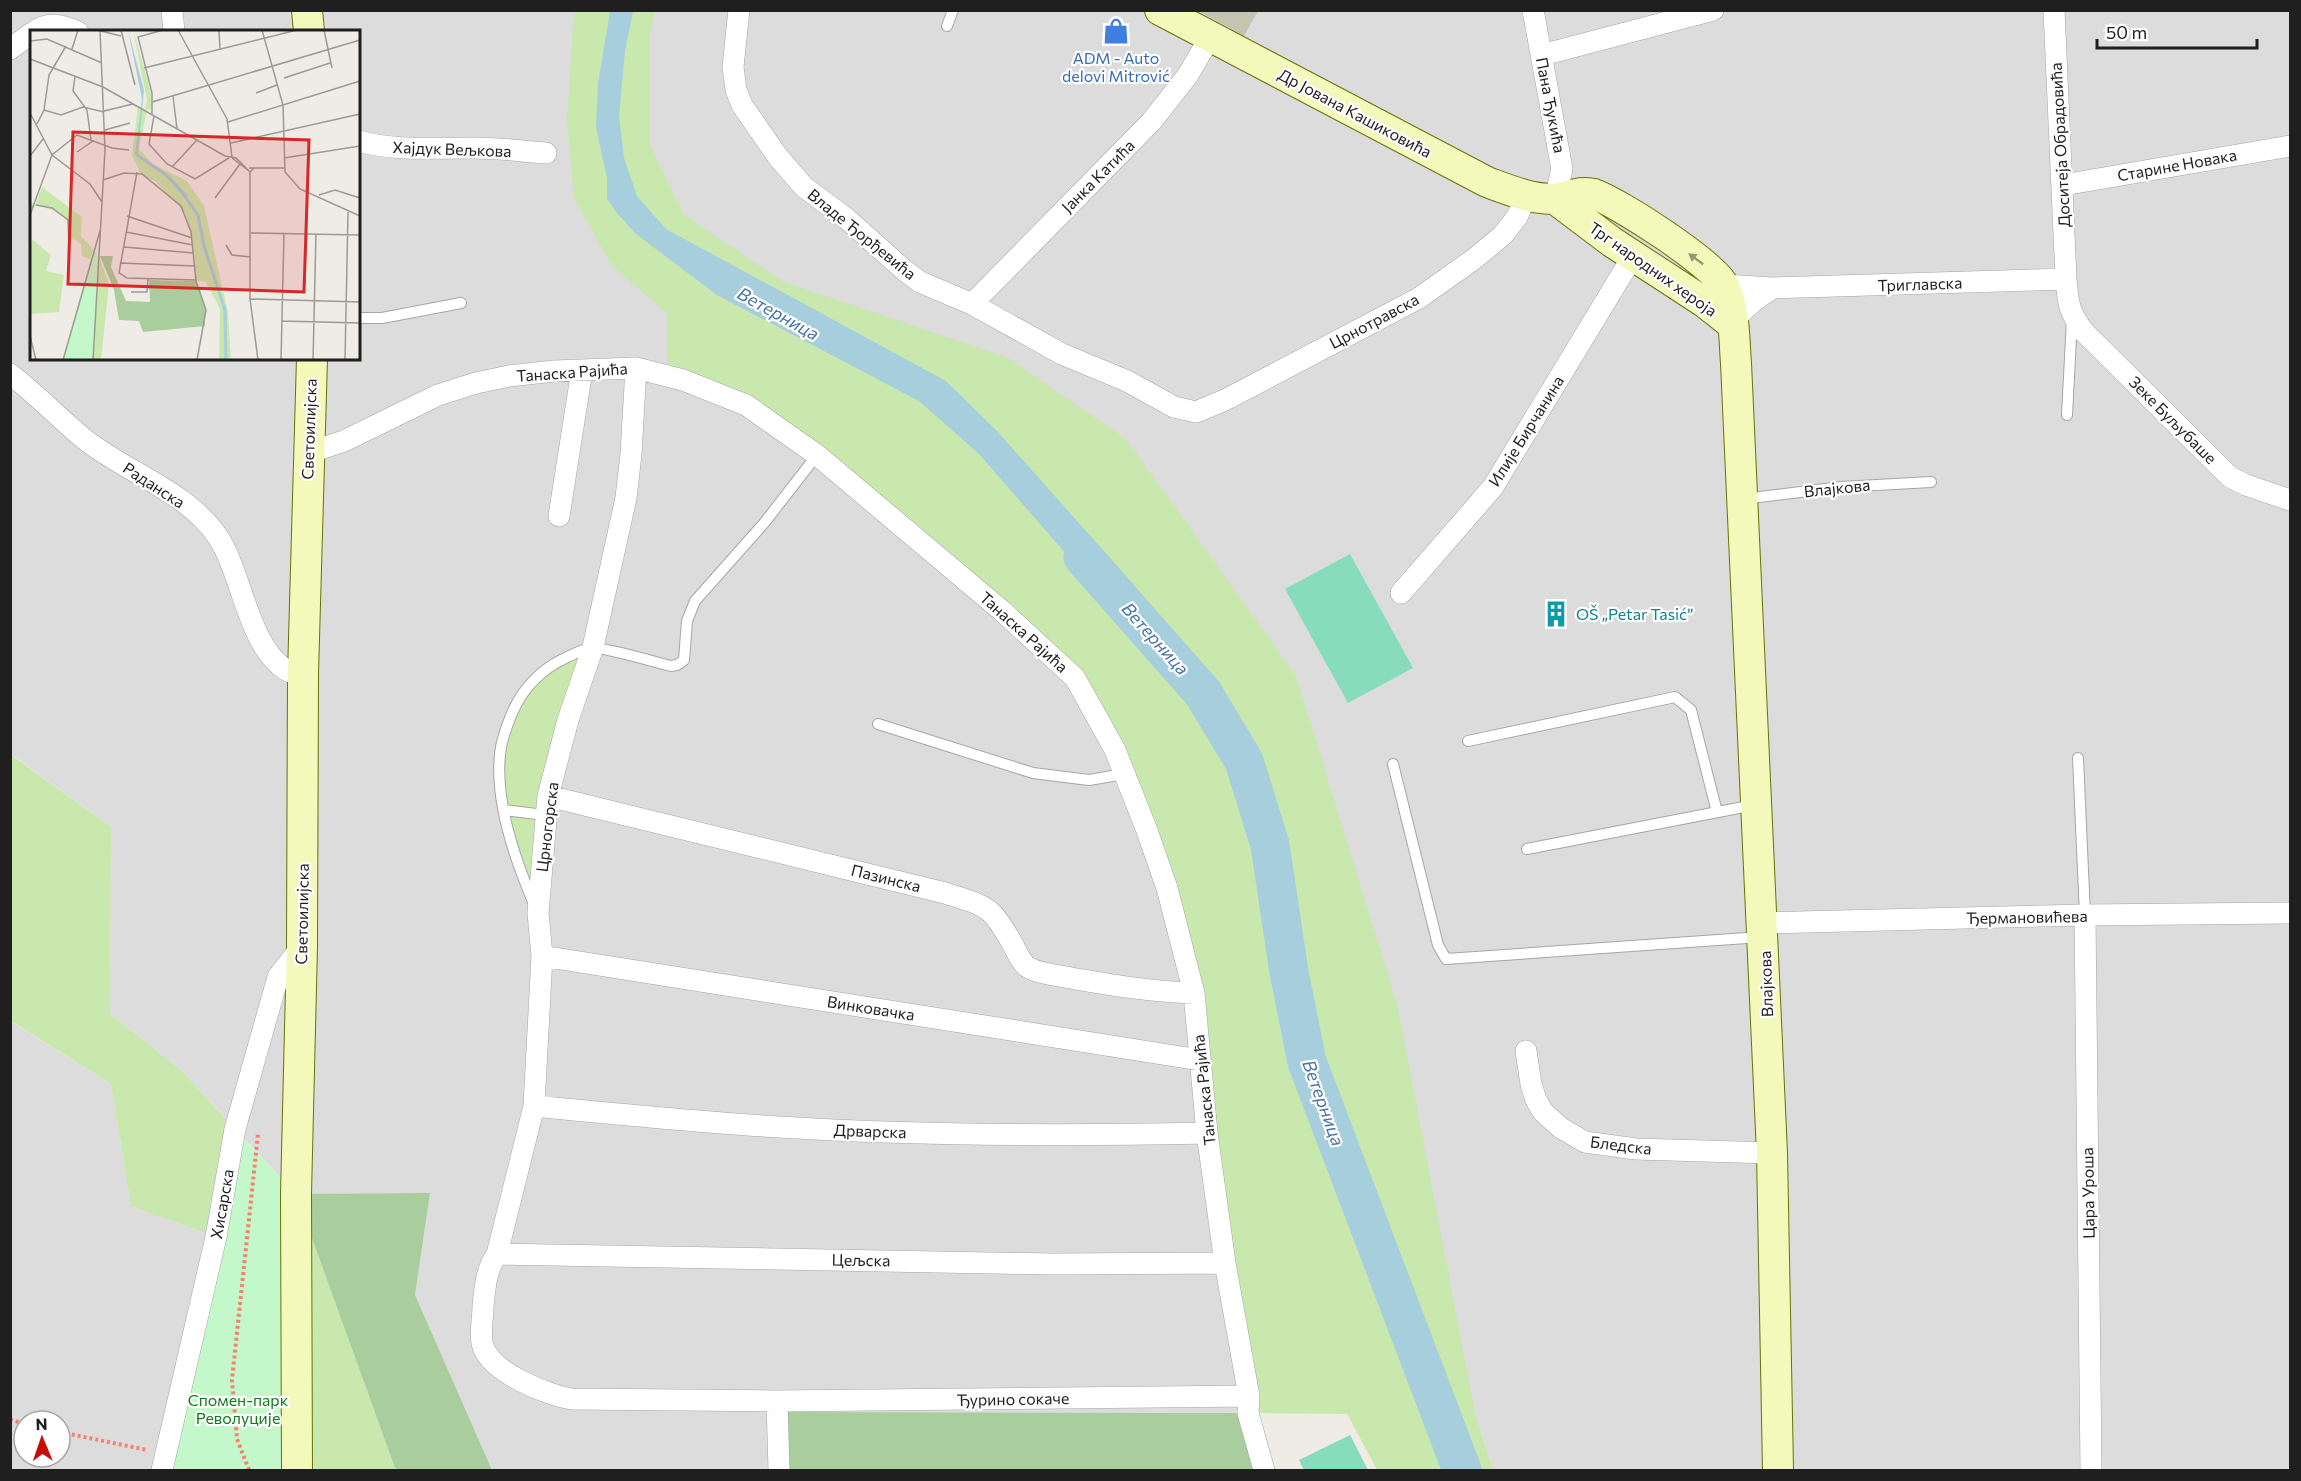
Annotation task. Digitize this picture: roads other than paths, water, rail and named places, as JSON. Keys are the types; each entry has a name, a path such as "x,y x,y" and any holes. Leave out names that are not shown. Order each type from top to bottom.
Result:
{"street":[{"path":"172,10 174,30"},
{"path":"307,10 309,30"},
{"name":"Владе Ђорђевића","path":"739,10 733,67 736,90 742,105 778,157 804,187 847,219 920,282 972,304 1062,354 1127,381 1174,406 1196,412"},
{"name":"Др Јована Кашиковића","path":"1160,10 1487,182 1526,196 1555,199"},
{"name":"Пана Ђукића","path":"1533,10 1563,170 1555,199"},
{"path":"1542,56 1713,10"},
{"name":"Доситеја Обрадовића","path":"2054,10 2066,279"},
{"path":"35,30 51,24 62,25 73,30"},
{"path":"10,49 30,34"},
{"name":"Јанка Катића","path":"972,304 1151,122 1188,75 1210,37"},
{"name":"Хајдук Вељкова","path":"360,142 377,147 407,150 467,148 546,153"},
{"name":"Старине Новака","path":"2062,185 2290,146"},
{"name":"Трг народних хероја","path":"1555,199 1572,194 1593,194 1631,214 1674,243 1715,273 1724,285 1729,298 1732,324"},
{"name":"Црнотравска","path":"1196,412 1225,400 1419,298 1474,259 1503,234 1517,217 1526,196"},
{"name":"Трг народних хероја","path":"1555,199 1633,256 1704,302 1732,324"},
{"name":"Илије Бирчанина","path":"1401,593 1493,487 1633,256"},
{"name":"Триглавска","path":"1724,285 1773,288 2066,279"},
{"name":"Зеке Буљубаше","path":"2066,279 2072,316 2084,332 2230,477 2290,500"},
{"path":"1732,324 1740,312 1773,288"},
{"name":"Влајкова","path":"1732,324 1743,499 1772,1152 1778,1470"},
{"name":"Светоилијска","path":"297,1470 296,1194 302,946 303,674 312,360"},
{"name":"Танаска Рајића","path":"308,453 344,441 438,395 509,376 636,368 683,380 746,405 817,455 1001,610 1075,678 1114,750 1124,774 1167,888 1194,993 1207,1133 1225,1263 1249,1396 1248,1413 1264,1470"},
{"name":"Црногорска","path":"498,1254 534,1106 542,956 538,913 547,805 568,720 593,647 626,498 636,368"},
{"path":"559,516 582,370"},
{"name":"Раданска","path":"10,374 83,438 181,500 213,531 224,547 253,623 272,658 287,672 303,674"},
{"name":"Пазинска","path":"547,805 945,893 987,908 997,916 1028,968 1124,987 1160,992 1194,993"},
{"name":"Ђермановићева","path":"1763,930 2085,915 2290,913"},
{"name":"Цара Уроша","path":"2085,915 2091,1470"},
{"name":"Хисарска","path":"164,1462 216,1236 235,1129 278,977 302,946"},
{"name":"Винковачка","path":"542,956 1200,1059"},
{"name":"Бледска","path":"1526,1051 1531,1084 1543,1112 1560,1128 1585,1142 1636,1149 1772,1152"},
{"name":"Дрварска","path":"534,1106 691,1121 889,1132 1055,1136 1207,1133"},
{"name":"Цељска","path":"498,1254 1052,1264 1225,1263"},
{"name":"Ђурино сокаче","path":"498,1254 488,1267 484,1299 483,1344 489,1357 509,1374 535,1389 556,1397 777,1401 1249,1396"},
{"path":"777,1401 779,1470"}],"lane":[{"path":"947,26 953,10"},
{"path":"360,318 382,318 461,303"},
{"name":"Зеке Буљубаше","path":"2067,415 2072,316"},
{"path":"538,913 521,874 504,810 500,782 500,754 507,727 520,695 540,673 564,659 593,647 671,666 684,660 687,621 695,601 765,522 817,455"},
{"name":"Влајкова","path":"1743,499 1841,487 1931,482"},
{"path":"1468,741 1675,697 1690,710 1717,812"},
{"path":"878,724 1033,772 1089,780 1124,774"},
{"path":"2078,758 2085,915"},
{"path":"1393,764 1438,945 1446,959 1763,930"},
{"path":"1527,849 1757,804"},
{"path":"504,810 547,805"}],"water":[{"path":"610,11 633,11 625,51 619,116 624,158 637,196 666,229 946,381 997,431 1134,585 1109,603 979,454 919,401 717,295 636,234 607,199 607,178 596,127 598,84"}],"waterway":[{"name":"Ветерница","path":"1083,557 1203,693 1244,761 1270,845 1289,972 1307,1062 1462,1470"}],"place":[{"name":"ADM - Auto delovi Mitrović","path":"1116,31"},
{"name":"OŠ „Petar Tasić”","path":"1556,614"}],"park label":[{"name":"Спомен-парк Револуције","path":"238,1409"}]}
